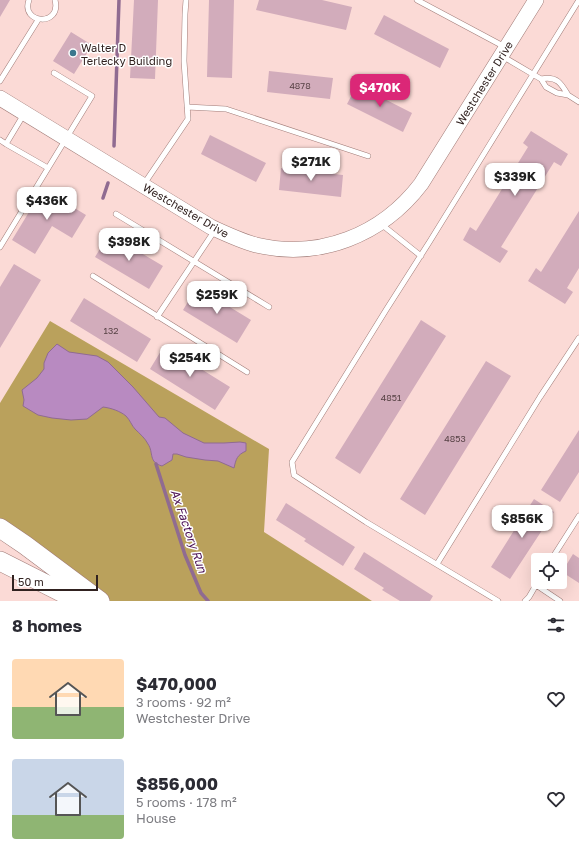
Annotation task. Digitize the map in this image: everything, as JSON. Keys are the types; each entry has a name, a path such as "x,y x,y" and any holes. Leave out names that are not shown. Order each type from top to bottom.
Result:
{"highway":[{"path":"0,528 100,601"},
{"path":"0,560 78,601"}],"street":[{"name":"Westchester Drive","path":"0,98 216,229 232,237 256,245 274,248 309,249 342,241 358,235 388,218 405,203 420,184 536,0"}],"lane":[{"path":"29,0 28,9 30,14 38,20 44,20 53,15 56,2 60,0"},
{"path":"143,185 188,119 184,62 186,0"},
{"path":"417,0 504,52 532,74 541,79 546,86 557,93 568,96 579,102"},
{"path":"498,601 366,522 308,485 294,475 292,462 579,0"},
{"path":"0,81 38,20"},
{"path":"0,246 92,96 54,73"},
{"path":"541,79 549,78 555,80 562,85 568,96"},
{"path":"187,107 226,109 368,156"},
{"path":"6,144 25,113"},
{"path":"0,140 48,168"},
{"path":"116,214 269,307"},
{"path":"380,223 421,256"},
{"path":"157,317 216,229"},
{"path":"93,276 246,372"},
{"path":"437,564 540,397 579,338"},
{"path":"555,553 579,516"},
{"path":"525,601 534,589"},
{"path":"545,589 560,601"}],"shaded area":[{"path":"50,321 269,449 264,532 372,601 100,601 0,528 0,403"},
{"path":"57,344 69,352 97,356 108,362 133,387 159,417 165,418 183,433 204,443 246,443 246,451 237,458 234,468 218,461 186,457 177,454 173,454 172,460 162,466 153,460 150,447 147,442 124,414 115,410 103,407 87,419 71,420 38,415 23,406 24,400 22,390 37,378 44,369 44,363 48,353"}],"building":[{"path":"0,0 10,0 0,17"},
{"path":"134,0 158,0 155,79 130,78"},
{"path":"209,0 234,0 232,78 207,77"},
{"path":"259,0 322,0 352,7 346,30 256,10"},
{"path":"384,15 449,49 440,68 374,34"},
{"name":"Walter D Terlecky Building","path":"71,32 92,45 74,74 53,61"},
{"path":"269,71 333,78 330,99 267,92"},
{"path":"357,85 412,113 403,132 347,104"},
{"path":"531,131 568,154 561,166 554,162 501,247 508,251 500,263 463,240 470,227 476,231 528,147 523,143"},
{"path":"210,135 266,163 256,182 201,154"},
{"path":"281,168 343,175 341,197 279,190"},
{"path":"43,189 86,215 72,238 52,226 35,254 12,240"},
{"path":"579,211 579,268 567,288 573,292 565,304 528,281 536,268 541,272"},
{"path":"109,234 163,266 149,289 95,257"},
{"path":"14,264 41,280 0,348 0,287"},
{"path":"197,287 251,320 237,343 183,310"},
{"path":"84,298 151,339 137,362 70,321"},
{"path":"421,320 446,336 360,474 335,458"},
{"path":"164,346 230,387 215,410 150,369"},
{"path":"486,361 511,376 425,515 400,499"},
{"path":"579,430 579,472 560,502 541,490"},
{"path":"534,499 554,512 510,579 491,567"},
{"path":"286,503 355,547 343,566 304,541 306,539 276,520"},
{"path":"364,552 433,596 430,601 400,601 382,590 384,588 354,569"},
{"path":"573,554 579,558 579,583 567,575 567,564"}],"waterway":[{"name":"Ax Factory Run","path":"114,146 119,0"},
{"name":"Ax Factory Run","path":"103,198 108,183"},
{"name":"Ax Factory Run","path":"156,464 185,555 201,593 208,601"}],"place":[{"name":"Walter D Terlecky Building","path":"73,53"}]}
